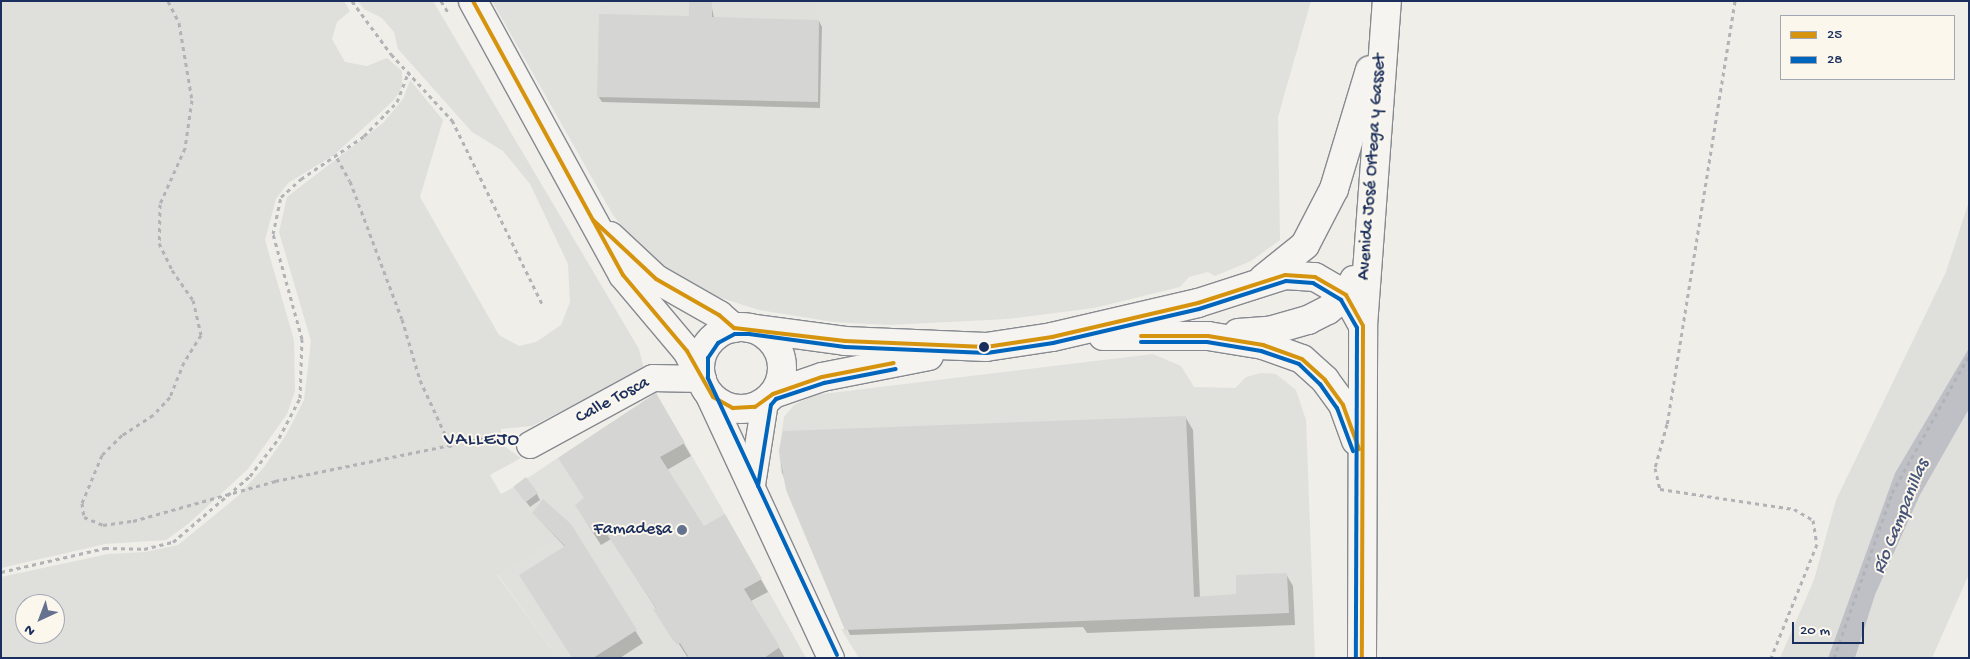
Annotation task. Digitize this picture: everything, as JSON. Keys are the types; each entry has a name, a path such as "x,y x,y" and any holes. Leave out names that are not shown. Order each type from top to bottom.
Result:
{"main road":[{"path":"473,1 623,275 687,351 713,398 733,408 744,409 822,377 965,348 1052,337 1198,302 1285,275 1315,277 1346,295 1363,326"},
{"name":"Avenida José Ortega y Gasset","path":"1362,658 1363,326 1366,256 1382,35 1387,1"},
{"name":"Avenida José Ortega y Gasset","path":"1261,281 1305,244 1334,189 1350,128 1382,35"},
{"path":"593,220 656,279 741,328 768,337 781,358 781,377 769,398"},
{"path":"1052,337 1208,336 1269,331 1308,320 1328,310 1346,295 1366,256"},
{"path":"704,384 702,356 707,346 723,331 741,328 845,341 965,348"},
{"path":"1208,336 1263,345 1302,359 1325,380 1342,405 1362,458"}],"street":[{"name":"Calle Tosca","path":"530,445 653,378 704,384"},
{"path":"704,384 831,658"},
{"path":"752,485 769,398"}],"path":[{"path":"168,1 179,23 192,100 185,148 160,204 159,242 172,270 193,300 201,335 184,362 170,397 153,415 122,435 102,455 82,503 84,517 104,525 133,521 275,482 451,447 495,436 516,438 530,445"},
{"path":"352,1 391,54 409,71 452,120 543,306"},
{"path":"1735,1 1667,424 1655,468 1660,489 1794,509 1813,520 1817,544 1771,658"},
{"path":"1,572 104,548 144,549 172,542 250,476 279,438 300,398 302,339 273,234 281,197 301,179 337,158 364,136 397,102 409,71"},
{"path":"337,158 350,181 402,319 420,380 451,447"},
{"path":"1834,658 1892,493 1969,355"}],"shaded area":[{"path":"1,1 344,1 350,11 337,22 332,39 345,62 367,66 387,58 402,71 402,87 394,100 334,155 288,183 276,199 265,240 294,340 295,391 287,414 248,469 188,524 166,540 105,544 1,568"},
{"path":"358,1 433,1 639,349 644,369 532,426 501,429 501,444 521,458 490,475 501,494 514,487 532,513 559,539 497,575 558,658 1,658 1,577 108,554 145,552 178,545 238,496 264,467 286,435 304,400 311,341 279,232 287,197 383,123 403,99 410,80 443,120 420,197 499,335 519,346 536,342 561,325 570,302 568,264 530,184 503,151 472,132 398,49 394,32 382,18 364,9"},
{"path":"492,1 1311,1 1278,117 1280,240 1251,261 1215,276 1208,272 1189,277 1180,287 1094,308 1008,319 889,325 834,322 759,310 706,293 667,272 636,245 613,215"},
{"path":"602,1 689,1 689,16 599,14"},
{"path":"704,1 815,1 819,20 712,17"},
{"path":"1969,201 1969,348 1895,473 1828,658 1780,658 1814,580 1836,500 1946,272"},
{"path":"1153,354 1181,366 1194,387 1235,388 1246,377 1261,373 1276,374 1296,390 1306,420 1315,658 859,658 841,629 845,629 781,472 779,451 784,417 794,405 814,395"},
{"path":"656,393 806,658 558,658 497,574 559,539 532,513 514,487"},
{"path":"1969,409 1969,574 1932,658 1855,658 1875,595 1920,495"}],"water":[{"name":"Río Campanillas","path":"1969,348 1969,409 1920,495 1875,595 1855,658 1828,658 1895,473"}],"building":[{"path":"689,1 712,1 712,17 819,20 818,102 597,97 599,14 689,16"},
{"path":"656,393 685,443 660,457 704,526 725,514 762,579 744,589 780,647 764,658 686,658 688,656 680,643 677,645 670,636 653,609 656,608 602,527 593,533 575,505 584,498 558,458"},
{"path":"1186,416 1194,597 1236,594 1236,575 1287,573 1289,613 845,630 786,490 779,451 783,431"},
{"path":"526,477 538,493 525,503 513,487"},
{"path":"543,499 571,524 637,630 593,658 572,658 519,575 565,546 532,513"}],"transit line":[{"name":"25","path":"473,1 623,275 687,351 713,397 733,408 755,407 773,394 822,377 894,363"},
{"name":"25","path":"593,220 656,279 719,315 734,328 845,341 986,347 1052,337 1198,303 1285,275 1315,277 1346,295 1363,326 1362,658"},
{"name":"28","path":"837,655 708,378 708,358 718,343 735,334 749,334 845,347 987,353 1053,343 1199,309 1286,281 1313,283 1341,300 1357,328 1356,658"},
{"name":"25","path":"1141,336 1208,336 1263,345 1302,359 1325,380 1343,405 1359,449"},
{"name":"28","path":"1141,342 1207,342 1261,351 1299,364 1320,384 1337,408 1353,451"},
{"name":"28","path":"758,486 771,405 776,399 824,383 896,369"}],"place":[{"name":"Famadesa","path":"682,530"}],"district":[{"name":"VALLEJO","path":"482,441"}]}
